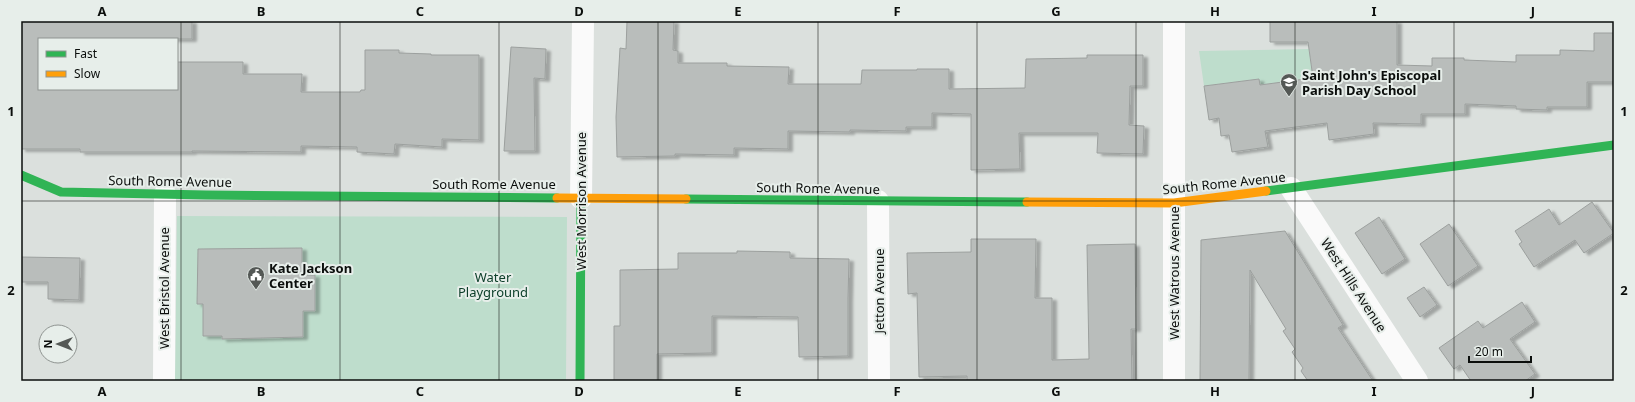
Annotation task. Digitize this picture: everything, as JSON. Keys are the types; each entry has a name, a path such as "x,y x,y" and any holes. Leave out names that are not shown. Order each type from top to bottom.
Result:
{"street":[{"name":"West Morrison Avenue","path":"580,381 584,21"},
{"name":"West Watrous Avenue","path":"1174,21 1174,381"},
{"name":"South Rome Avenue","path":"21,175 61,192 878,202 1174,203 1611,150"},
{"name":"West Hills Avenue","path":"1291,188 1417,381"},
{"name":"West Bristol Avenue","path":"164,381 165,194"},
{"name":"Jetton Avenue","path":"878,202 879,381"}],"green space":[{"path":"1309,49 1313,78 1260,85 1259,79 1204,86 1199,51"},
{"name":"Water Playground","path":"177,216 567,217 566,381 175,381"}],"building":[{"path":"21,21 192,21 192,39 38,38 38,90 178,90 178,62 243,62 243,74 302,74 301,92 360,92 361,90 365,90 365,50 399,50 399,53 431,55 479,55 479,140 442,139 442,147 395,144 394,154 357,152 357,147 301,146 301,152 80,152 80,149 21,149"},
{"path":"627,21 674,21 673,50 678,51 678,63 727,63 727,66 789,67 788,84 861,84 862,70 949,69 949,89 1025,88 1026,59 1087,58 1087,55 1143,55 1143,86 1130,86 1129,125 1144,126 1143,154 1097,153 1098,133 1019,133 1020,169 971,170 971,114 932,113 932,127 906,127 906,131 788,131 788,149 734,148 734,155 675,154 675,156 617,157 616,117 620,48 626,49"},
{"path":"1270,21 1397,21 1397,65 1432,66 1432,58 1464,58 1464,60 1516,62 1516,55 1560,55 1560,50 1594,51 1594,33 1614,33 1614,82 1587,82 1587,107 1547,107 1547,110 1516,109 1516,106 1465,104 1465,114 1421,114 1421,124 1373,123 1374,134 1329,140 1327,123 1265,131 1268,147 1232,152 1229,135 1221,136 1219,118 1209,120 1204,86 1259,79 1260,85 1313,78 1308,42 1270,42"},
{"path":"511,47 546,49 545,79 534,78 535,151 504,151"},
{"path":"1592,202 1614,233 1584,253 1575,240 1534,267 1519,244 1522,242 1515,231 1549,209 1559,225"},
{"path":"1379,217 1405,259 1382,274 1355,233"},
{"path":"1449,224 1478,266 1448,286 1420,244"},
{"path":"1285,231 1343,325 1338,328 1373,381 1308,381 1301,371 1303,368 1292,352 1295,349 1283,331 1286,329 1250,270 1249,381 1200,381 1201,240"},
{"path":"971,239 1036,239 1035,298 1052,298 1052,360 1089,359 1087,245 1135,244 1136,329 1131,329 1132,381 967,381 967,376 919,377 917,293 908,294 907,253 971,252"},
{"name":"Kate Jackson Center","path":"302,248 302,275 315,275 315,311 303,311 303,337 222,339 222,336 203,336 203,304 197,304 198,249"},
{"path":"737,251 790,252 790,258 849,259 848,356 799,357 798,317 712,316 712,353 657,354 657,381 614,381 614,326 620,326 620,270 678,269 678,253 737,253"},
{"path":"21,257 80,258 79,300 48,299 48,282 21,282"},
{"path":"1424,287 1437,305 1420,317 1407,298"},
{"path":"1522,302 1535,322 1510,339 1535,374 1525,381 1471,381 1460,365 1454,369 1439,348 1478,321 1483,328"}],"traffic: fast":[{"path":"1266,191 1614,145"},
{"path":"21,175 61,192 206,195 557,198"},
{"path":"580,381 581,198"},
{"path":"686,199 1027,202"}],"traffic: slow":[{"path":"1027,202 1174,203 1266,191"},
{"path":"557,198 686,199"}],"place":[{"name":"Saint John's Episcopal Parish Day School","path":"1289,97"},
{"name":"Kate Jackson Center","path":"256,290"}]}
